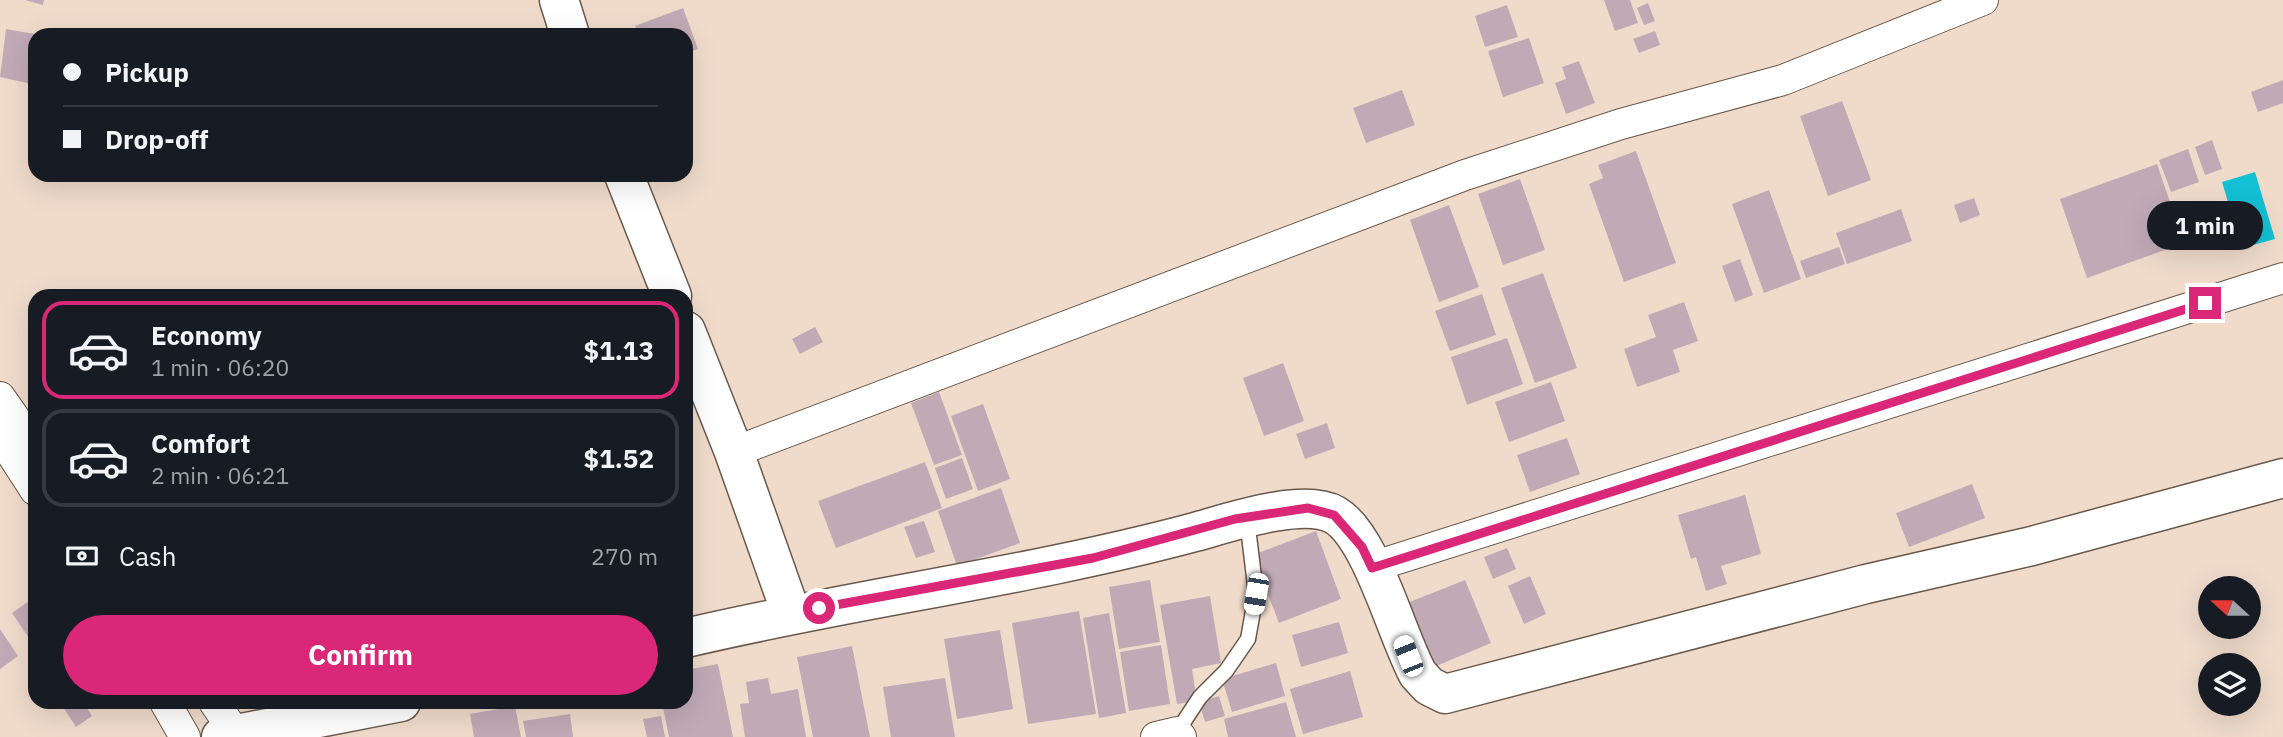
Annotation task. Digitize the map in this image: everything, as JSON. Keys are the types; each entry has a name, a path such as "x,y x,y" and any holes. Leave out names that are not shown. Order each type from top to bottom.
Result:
{"street":[{"path":"559,0 568,28"},
{"path":"734,452 1465,174 1620,124 1783,80 1983,0"},
{"path":"627,182 669,289"},
{"path":"1372,568 2283,278"},
{"path":"693,349 734,452 791,613"},
{"path":"0,397 28,437"},
{"path":"0,436 28,479"},
{"path":"693,636 791,613 1093,558 1247,518 1308,508 1334,515 1362,547 1418,674 1429,686 1445,694 1867,584 2032,546 2283,478"},
{"path":"169,709 185,737"},
{"path":"217,709 228,735 364,709"}],"lane":[{"path":"1171,735 1200,697 1226,671 1248,639 1256,594 1247,518"}],"water":[{"path":"2255,172 2275,239 2242,248 2222,182"}],"building":[{"path":"25,0 44,0 43,5"},
{"path":"1604,0 1630,0 1638,23 1615,31"},
{"path":"1648,3 1655,21 1644,25 1637,8"},
{"path":"1507,5 1518,37 1485,47 1475,16"},
{"path":"683,8 690,28 636,28 635,26"},
{"path":"6,29 28,33 28,83 0,77"},
{"path":"1655,31 1660,45 1639,53 1633,39"},
{"path":"693,35 698,49 693,51"},
{"path":"1529,38 1544,83 1503,97 1488,51"},
{"path":"1579,61 1595,103 1566,114 1555,83 1566,79 1562,67"},
{"path":"2283,80 2283,103 2258,112 2251,92"},
{"path":"1402,90 1415,125 1366,143 1353,108"},
{"path":"1842,101 1871,180 1828,196 1800,116"},
{"path":"2212,140 2222,169 2205,175 2195,147"},
{"path":"2188,149 2199,182 2171,192 2159,160"},
{"path":"1636,151 1676,263 1624,282 1589,184 1603,178 1598,165"},
{"path":"2157,164 2184,243 2087,278 2060,199"},
{"path":"1520,179 1545,250 1503,265 1478,194"},
{"path":"1769,190 1801,279 1764,293 1732,204"},
{"path":"1974,198 1980,215 1960,223 1954,205"},
{"path":"1449,205 1479,287 1439,302 1410,220"},
{"path":"1901,209 1912,241 1847,264 1836,233"},
{"path":"1839,247 1845,264 1806,278 1800,261"},
{"path":"1740,259 1753,295 1735,302 1722,266"},
{"path":"1543,273 1577,368 1535,383 1501,288"},
{"path":"1482,294 1496,335 1450,351 1435,311"},
{"path":"1684,302 1698,341 1673,350 1680,372 1637,387 1624,349 1656,337 1648,315"},
{"path":"815,327 823,342 800,354 792,339"},
{"path":"1507,338 1523,384 1467,405 1451,357"},
{"path":"1283,363 1304,421 1264,436 1243,378"},
{"path":"1551,382 1565,421 1509,442 1495,402"},
{"path":"939,392 962,455 934,465 911,403"},
{"path":"983,404 1010,479 978,491 951,416"},
{"path":"1327,423 1335,448 1305,459 1296,434"},
{"path":"1567,438 1580,474 1530,492 1517,455"},
{"path":"962,458 973,489 946,499 935,468"},
{"path":"925,462 942,508 836,548 818,501"},
{"path":"1972,484 1985,518 1909,547 1896,513"},
{"path":"1001,488 1020,543 957,566 938,511"},
{"path":"1745,495 1761,554 1721,566 1727,584 1706,591 1696,557 1691,559 1678,515"},
{"path":"924,521 935,552 916,558 904,527"},
{"path":"1316,531 1341,599 1279,623 1253,555"},
{"path":"1507,548 1516,569 1493,579 1484,557"},
{"path":"1530,576 1546,614 1524,624 1508,586"},
{"path":"1150,580 1160,642 1119,649 1109,587"},
{"path":"1465,580 1491,643 1434,667 1407,603"},
{"path":"1210,596 1221,663 1192,669 1197,701 1177,704 1160,605"},
{"path":"28,602 28,637 12,613"},
{"path":"1079,611 1096,714 1028,724 1012,623"},
{"path":"1109,613 1126,713 1099,718 1083,618"},
{"path":"1339,622 1348,653 1301,667 1292,635"},
{"path":"0,629 18,656 0,669"},
{"path":"1000,630 1013,709 957,719 944,639"},
{"path":"1161,645 1170,704 1129,711 1120,652"},
{"path":"852,646 870,737 813,737 797,657"},
{"path":"1276,663 1285,696 1232,712 1222,679"},
{"path":"718,664 733,737 669,737 663,709 693,709 693,669"},
{"path":"1350,671 1363,717 1303,734 1290,689"},
{"path":"768,678 771,694 798,689 806,737 745,737 740,704 749,703 746,682"},
{"path":"945,678 955,737 891,737 883,687"},
{"path":"1219,696 1225,716 1205,722 1199,702"},
{"path":"1286,702 1296,737 1228,737 1224,719"},
{"path":"64,709 88,709 92,716 76,727"},
{"path":"516,709 521,737 474,737 470,714"},
{"path":"570,714 573,737 526,737 523,721"},
{"path":"661,716 665,737 647,737 643,719"}],"route":[{"path":"819,608 1093,558 1235,519 1308,508 1334,515 1362,547 1372,568 2205,303"}]}
